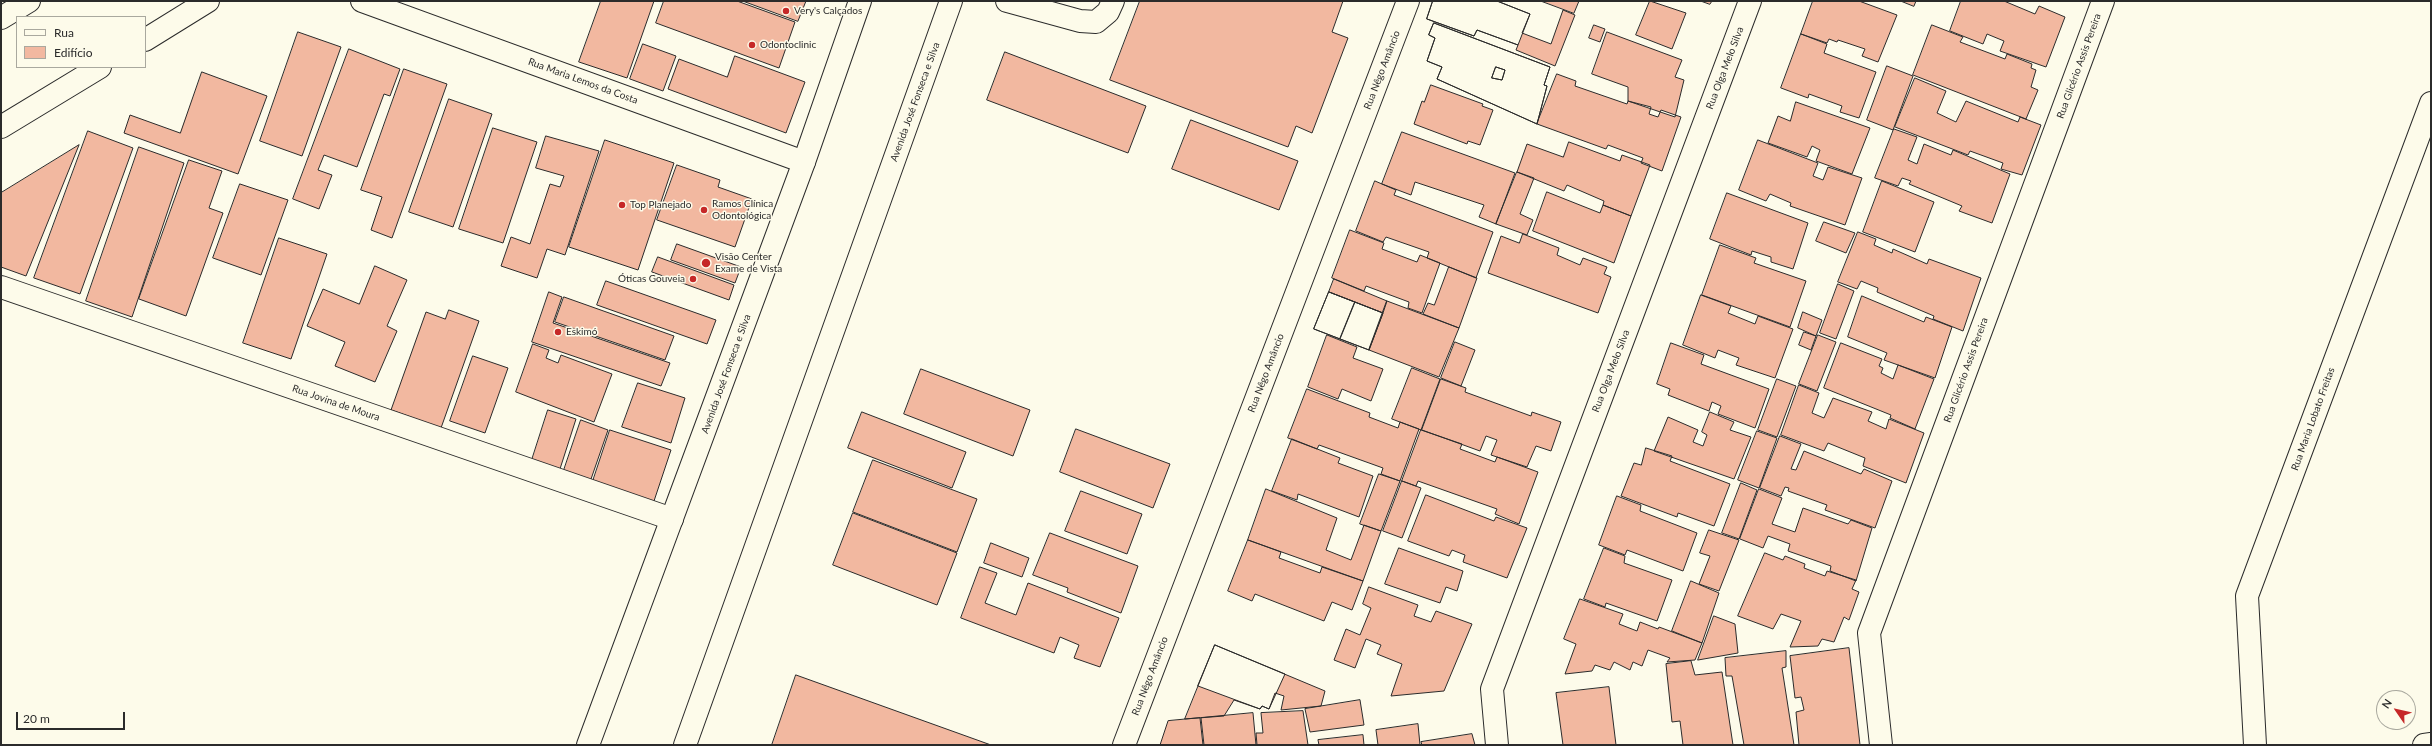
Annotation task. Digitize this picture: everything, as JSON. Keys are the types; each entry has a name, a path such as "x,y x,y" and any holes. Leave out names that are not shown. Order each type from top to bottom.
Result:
{"street":[{"path":"1,18 29,1"},
{"path":"146,39 208,1"},
{"name":"Rua Maria Lemos da Costa","path":"362,1 804,162"},
{"name":"Avenida José Fonseca e Silva","path":"588,745 804,162 860,1"},
{"name":"Avenida José Fonseca e Silva","path":"685,745 951,1"},
{"path":"1007,1 1080,21 1096,22 1108,12 1113,1"},
{"name":"Rua Nêgo Amâncio","path":"1124,745 1408,1"},
{"name":"Rua Olga Melo Silva","path":"1497,745 1492,689 1750,1"},
{"name":"Rua Glicério Assis Pereira","path":"1881,745 1869,633 2103,1"},
{"path":"1,127 98,68"},
{"name":"Rua Maria Lobato Freitas","path":"2256,745 2247,596 2431,103"},
{"name":"Rua Jovina de Moura","path":"1,287 672,519"},
{"path":"2424,745 2431,744"}],"building":[{"path":"601,1 654,1 627,78 579,62"},
{"name":"Odontoclinic","path":"664,1 737,1 795,22 779,68 656,23"},
{"name":"Very's Calçados","path":"743,1 806,1 798,21"},
{"path":"1140,1 1343,1 1332,32 1348,38 1312,133 1296,126 1288,147 1110,80"},
{"path":"1433,1 1497,1 1530,14 1518,45 1477,30 1474,36 1427,19"},
{"path":"1433,1 1497,1 1530,14 1522,33 1551,44 1563,10 1575,15 1555,66 1516,50 1518,45 1477,30 1474,36 1427,19"},
{"path":"1541,1 1579,1 1574,13"},
{"path":"1650,1 1686,13 1672,49 1636,35"},
{"path":"1701,1 1712,1 1710,4"},
{"path":"1813,1 1859,1 1897,15 1878,62 1862,56 1865,49 1838,40 1837,42 1829,39 1827,43 1801,34"},
{"path":"1901,1 1916,1 1914,6"},
{"path":"1961,1 2004,1 2035,14 2039,6 2065,17 2046,67 2000,51 2004,41 1987,34 1983,44 1950,31"},
{"path":"1434,23 1550,67 1544,85 1547,86 1537,124 1437,79 1442,67 1427,61 1435,38 1429,35","holes":["1496,67 1505,70 1502,80 1492,78"]},
{"path":"1434,23 1550,67 1544,85 1547,86 1537,124 1437,79 1442,67 1427,61 1435,38 1429,35"},
{"path":"1594,25 1605,29 1600,42 1589,38"},
{"path":"1932,25 1963,37 1960,42 2005,59 2007,54 2032,64 2031,68 2036,70 2031,87 2038,90 2026,119 1913,75"},
{"path":"298,32 341,47 302,156 260,141"},
{"path":"1607,32 1682,60 1675,77 1684,80 1675,117 1628,101 1628,87 1592,74"},
{"path":"1801,34 1827,44 1824,53 1876,72 1859,118 1840,112 1842,106 1809,94 1808,98 1781,88"},
{"path":"643,44 676,56 663,91 630,79"},
{"path":"349,49 400,69 390,96 384,94 357,167 324,155 318,170 332,175 319,209 293,199"},
{"path":"1005,52 1146,106 1128,153 987,100"},
{"path":"735,56 805,82 786,133 668,89 679,59 727,77"},
{"path":"1887,66 1913,76 1893,130 1867,120"},
{"path":"1496,67 1505,70 1502,80 1492,78"},
{"path":"404,69 447,84 392,238 371,230 382,197 361,190"},
{"path":"202,72 267,96 238,174 124,133 130,115 180,133"},
{"path":"1557,74 1576,81 1575,86 1627,104 1628,101 1651,107 1649,114 1658,117 1661,110 1681,117 1662,171 1641,163 1643,158 1608,145 1606,149 1537,124"},
{"path":"1915,78 1946,91 1937,113 1956,122 1966,101 2018,122 2020,117 2041,125 2022,175 2001,169 2003,163 1970,151 1968,155 1895,127"},
{"path":"1431,85 1483,104 1482,106 1493,110 1480,145 1468,141 1467,144 1414,124 1422,101 1424,102"},
{"path":"449,99 492,114 453,227 409,212"},
{"path":"1796,102 1870,128 1852,174 1816,161 1820,150 1812,146 1807,157 1768,143 1778,116 1790,121"},
{"path":"1191,120 1298,161 1279,210 1172,169"},
{"path":"493,128 537,142 503,243 459,229"},
{"path":"1894,129 1917,137 1908,160 1917,164 1924,144 1951,155 1953,150 2010,174 1992,223 1959,211 1962,206 1909,184 1911,181 1902,178 1898,186 1875,178"},
{"path":"88,131 133,148 80,294 34,278"},
{"path":"1402,132 1515,173 1496,224 1479,217 1484,205 1415,182 1411,195 1382,184"},
{"path":"546,136 599,151 565,255 547,249 537,278 501,266 511,237 530,244 550,184 560,187 564,176 536,168"},
{"name":"Top Planejado","path":"605,140 674,163 638,270 569,247"},
{"path":"1758,140 1818,163 1813,176 1823,180 1828,167 1862,178 1845,225 1790,206 1791,203 1770,194 1766,201 1739,190"},
{"path":"1569,142 1620,161 1622,155 1650,165 1631,216 1603,205 1604,201 1567,185 1564,191 1517,172 1527,144 1563,157"},
{"path":"79,145 26,276 1,267 1,193"},
{"path":"139,147 184,163 132,317 86,301"},
{"path":"189,160 222,171 209,208 223,213 186,316 139,299"},
{"name":"Ramos Clínica Odontológica","path":"677,165 720,180 718,187 752,199 735,247 657,220"},
{"path":"1517,172 1534,178 1520,214 1533,220 1527,235 1496,224"},
{"path":"1375,181 1396,190 1394,195 1493,232 1476,278 1427,258 1429,252 1386,237 1383,242 1356,231"},
{"path":"1882,181 1934,202 1915,252 1863,232"},
{"path":"240,184 288,200 261,275 213,258"},
{"path":"1547,192 1600,213 1603,205 1631,216 1614,263 1533,231"},
{"path":"1727,193 1808,223 1793,269 1771,262 1771,257 1752,251 1751,255 1710,239"},
{"path":"1824,222 1855,233 1846,253 1816,241"},
{"path":"1350,230 1384,243 1382,249 1417,262 1420,255 1440,263 1422,313 1408,308 1409,302 1366,286 1364,291 1332,278"},
{"path":"1858,232 1876,239 1874,245 1892,253 1893,249 1927,264 1929,259 1981,278 1963,331 1933,319 1934,316 1877,292 1878,288 1861,281 1857,289 1838,282"},
{"path":"1523,234 1559,248 1557,255 1580,265 1583,258 1607,267 1604,274 1611,277 1598,313 1488,273 1501,236 1519,243"},
{"path":"279,238 327,254 291,359 243,343"},
{"name":"Visão Center Exame de Vista","path":"677,244 741,267 735,283 671,260"},
{"path":"1720,245 1756,258 1754,263 1806,281 1790,327 1702,295"},
{"name":"Óticas Gouveia","path":"658,257 734,285 729,300 652,272"},
{"path":"375,266 407,280 387,326 397,331 375,382 335,366 345,342 307,326 323,289 359,304"},
{"path":"1449,267 1477,278 1459,328 1423,314 1428,303 1434,305"},
{"path":"1334,279 1387,301 1383,313 1329,292"},
{"path":"606,281 716,320 707,344 597,305"},
{"path":"1838,284 1854,291 1836,339 1820,333"},
{"name":"Eskimó","path":"549,292 562,297 553,323 670,363 661,386 532,342"},
{"path":"1329,292 1383,313 1369,350 1314,329"},
{"path":"1329,292 1355,302 1340,339 1314,329"},
{"path":"1701,295 1731,306 1728,313 1755,324 1758,316 1793,329 1775,378 1736,365 1739,358 1718,350 1715,358 1683,345"},
{"path":"1862,296 1924,322 1926,317 1952,327 1935,378 1884,360 1887,353 1848,337"},
{"name":"Eskimó","path":"564,297 674,336 665,360 555,322"},
{"path":"1387,301 1459,328 1439,377 1369,350"},
{"path":"1355,302 1383,313 1369,350 1340,339"},
{"path":"449,310 479,321 441,428 391,410 426,312 445,319"},
{"path":"1803,312 1822,320 1816,336 1798,328"},
{"path":"1804,332 1816,336 1811,350 1799,345"},
{"path":"1327,335 1357,347 1353,358 1383,369 1371,401 1342,389 1338,399 1308,387"},
{"path":"1818,335 1836,342 1817,391 1799,384"},
{"path":"1455,342 1475,350 1461,386 1441,378"},
{"path":"1671,343 1704,355 1701,364 1769,389 1755,428 1718,414 1721,406 1712,402 1709,411 1668,395 1670,389 1657,384"},
{"path":"1841,343 1882,359 1879,366 1883,368 1881,373 1893,379 1898,365 1934,379 1915,429 1890,418 1891,415 1824,388"},
{"path":"533,344 549,350 546,358 558,363 561,355 612,374 594,422 516,392"},
{"path":"473,356 508,368 485,433 450,421"},
{"path":"1412,368 1440,379 1421,430 1392,419"},
{"path":"921,369 1030,410 1013,456 904,414"},
{"path":"1441,379 1466,388 1465,392 1531,416 1532,412 1561,422 1551,451 1536,446 1527,467 1491,455 1497,440 1486,436 1480,451 1422,430"},
{"path":"1777,379 1796,386 1777,437 1758,430"},
{"path":"638,383 685,398 671,443 622,427"},
{"path":"1799,385 1819,393 1812,413 1824,418 1833,398 1872,412 1868,421 1886,429 1889,419 1924,433 1906,483 1863,466 1865,458 1828,443 1824,451 1781,435"},
{"path":"1307,389 1370,413 1369,417 1398,428 1400,422 1419,429 1400,481 1381,474 1383,468 1319,445 1317,449 1288,438"},
{"path":"548,410 576,419 559,472 531,463"},
{"path":"862,412 966,452 952,488 848,448"},
{"path":"1710,412 1734,422 1730,430 1751,437 1734,479 1654,451 1668,417 1698,430 1693,442 1703,446 1707,435 1702,432"},
{"path":"581,420 608,430 590,482 563,473"},
{"path":"1076,429 1170,464 1153,508 1060,472"},
{"path":"610,430 671,450 653,504 592,484"},
{"path":"1421,430 1462,444 1460,449 1495,462 1497,457 1538,472 1519,524 1495,514 1497,509 1418,481 1416,486 1402,481"},
{"path":"1757,431 1777,438 1759,488 1738,480"},
{"path":"1780,436 1801,444 1791,469 1796,470 1804,451 1861,474 1864,469 1892,481 1875,528 1825,510 1827,505 1788,491 1789,488 1785,487 1781,496 1760,488"},
{"path":"1292,439 1340,458 1338,463 1373,476 1359,517 1298,494 1297,500 1272,491"},
{"path":"1646,448 1672,456 1670,461 1730,484 1714,526 1678,513 1677,517 1621,496 1634,463 1641,465"},
{"path":"873,460 977,499 957,552 853,512"},
{"path":"1379,474 1400,481 1381,531 1360,524"},
{"path":"1402,481 1421,488 1402,538 1383,531"},
{"path":"1741,483 1757,490 1739,539 1722,533"},
{"path":"1266,489 1337,518 1326,550 1351,560 1364,525 1381,531 1363,581 1248,540"},
{"path":"1759,489 1782,498 1772,524 1795,532 1803,508 1848,524 1851,520 1872,528 1856,581 1830,571 1831,566 1788,551 1790,544 1768,536 1763,548 1740,539"},
{"path":"1081,491 1142,514 1127,554 1065,531"},
{"path":"1426,495 1494,521 1496,517 1527,528 1507,578 1463,562 1465,555 1452,550 1449,556 1408,541"},
{"path":"1617,496 1641,505 1640,511 1697,533 1683,571 1627,550 1625,555 1599,545"},
{"path":"853,513 957,553 937,605 833,565"},
{"path":"1709,530 1739,540 1719,591 1699,584 1710,556 1700,553"},
{"path":"1050,533 1138,566 1121,613 1067,592 1068,588 1033,575"},
{"path":"1248,540 1281,552 1279,558 1320,573 1322,567 1363,581 1352,610 1332,602 1324,621 1255,594 1252,601 1228,591"},
{"path":"991,543 1029,558 1022,577 984,563"},
{"path":"1399,548 1463,571 1457,591 1446,587 1440,603 1385,584"},
{"path":"1604,548 1625,556 1624,563 1672,580 1657,621 1606,603 1605,607 1584,599"},
{"path":"1765,553 1783,560 1785,556 1805,564 1804,568 1825,576 1827,571 1856,580 1852,589 1859,592 1849,620 1844,617 1834,642 1822,639 1818,646 1790,647 1801,621 1781,614 1773,629 1738,616"},
{"path":"980,567 997,573 985,603 1016,615 1028,583 1119,618 1100,667 1074,658 1079,645 1060,637 1054,653 961,618"},
{"path":"1691,581 1719,593 1702,643 1672,631"},
{"path":"1369,587 1418,605 1414,616 1431,622 1436,611 1472,624 1444,691 1391,696 1402,664 1377,654 1381,645 1366,639 1355,668 1334,660 1346,629 1360,635 1371,608 1363,604"},
{"path":"1580,599 1623,614 1619,624 1637,631 1640,622 1658,629 1659,627 1702,643 1695,660 1667,662 1670,658 1648,650 1642,666 1633,662 1630,670 1614,662 1610,670 1595,665 1592,671 1565,674 1576,644 1564,639"},
{"path":"1714,616 1735,624 1738,653 1698,660"},
{"path":"1215,645 1325,691 1321,706 1281,710 1284,696 1275,693 1269,709 1262,706 1260,709 1234,700 1224,716 1185,719"},
{"path":"1215,645 1285,674 1269,709 1262,706 1260,709 1198,686"},
{"path":"1849,648 1860,745 1799,745 1796,712 1804,710 1801,697 1795,698 1790,656"},
{"path":"1786,651 1786,667 1782,668 1794,745 1744,745 1732,676 1726,676 1725,658"},
{"path":"1691,661 1695,675 1722,672 1733,745 1683,745 1680,721 1672,722 1666,664"},
{"path":"796,675 991,745 772,745"},
{"path":"1609,687 1616,745 1563,745 1556,693"},
{"path":"1360,700 1364,725 1310,732 1305,709"},
{"path":"1303,711 1308,745 1257,745 1256,733 1263,733 1261,713"},
{"path":"1253,713 1256,745 1204,745 1201,718"},
{"path":"1200,718 1203,745 1160,745 1168,721"},
{"path":"1418,724 1420,745 1378,745 1376,730"},
{"path":"1472,734 1475,745 1422,745 1421,742"},
{"path":"1363,735 1364,745 1319,745 1318,740"}],"place":[{"name":"Very's Calçados","path":"786,11"},
{"name":"Odontoclinic","path":"752,45"},
{"name":"Top Planejado","path":"622,205"},
{"name":"Ramos Clínica Odontológica","path":"704,210"},
{"name":"Visão Center Exame de Vista","path":"706,263"},
{"name":"Óticas Gouveia","path":"693,279"},
{"name":"Eskimó","path":"558,332"}]}
